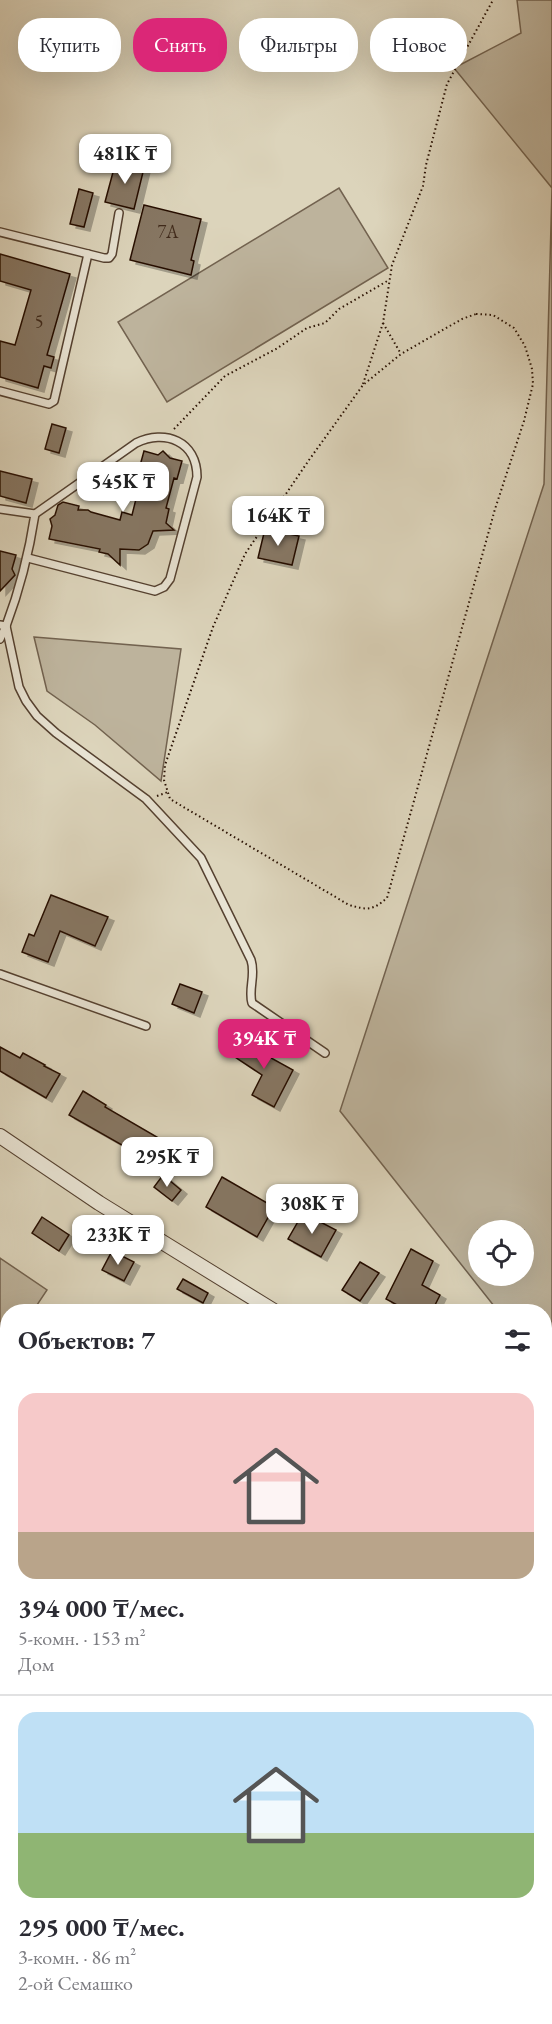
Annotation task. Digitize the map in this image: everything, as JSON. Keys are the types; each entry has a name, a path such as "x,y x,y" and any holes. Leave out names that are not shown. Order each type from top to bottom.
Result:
{"street":[{"path":"0,1136 99,1203 263,1304"}],"lane":[{"path":"0,232 104,258 112,254 119,213"},
{"path":"0,391 49,404 54,401 88,254"},
{"path":"0,509 35,514 136,443 154,436 174,440 189,450 196,463 197,477 170,579 164,587 155,591 28,558"},
{"path":"0,639 3,626 19,591 28,558 35,514"},
{"path":"3,626 19,687 37,716 81,753 146,799 201,858 251,960 254,975 250,994 252,1003 325,1053"},
{"path":"0,974 146,1026"}],"path":[{"path":"363,385 383,323 389,280 399,243 423,186 426,165 447,84 493,0"},
{"path":"166,437 225,376 276,349 307,328 325,323 339,309 389,280"},
{"path":"476,314 493,315 514,328 525,346 532,369 533,384 524,421 495,509 387,898 376,907 365,909 350,905 170,799 164,780 165,765 213,627 245,554 363,385 401,354 476,314"},
{"path":"383,323 401,354"}],"shaded area":[{"path":"517,0 552,0 552,188 457,72 467,72 467,61 521,33"},
{"path":"339,188 388,268 167,402 118,322"},
{"path":"552,188 552,1304 492,1304 478,1286 534,1286 534,1220 468,1220 468,1273 340,1111 544,484"},
{"path":"34,637 181,649 161,781 95,725 47,691"},
{"path":"0,1258 47,1290 38,1304 0,1304"}],"building":[{"path":"116,161 144,168 134,209 105,202"},
{"path":"79,189 93,193 84,227 70,224"},
{"path":"144,205 201,219 191,260 194,261 191,275 130,260"},
{"path":"0,254 70,274 47,355 54,357 51,368 44,366 38,388 0,377 0,341 15,345 31,290 0,281"},
{"path":"52,424 66,428 59,453 45,449"},
{"path":"144,451 158,455 163,451 170,458 182,461 177,479 174,478 166,508 169,509 166,523 174,530 153,531 148,544 139,550 120,549 120,565 108,554 99,552 100,549 49,539 52,526 50,519 55,515 58,505 63,502 79,506 78,510 88,510 120,520 122,512 132,515 139,487 135,484"},
{"path":"0,471 32,479 26,503 0,496"},
{"path":"265,529 299,536 292,565 258,558"},
{"path":"0,551 16,555 12,569 15,575 0,591"},
{"path":"51,895 108,917 95,946 60,931 48,962 22,952 29,934 34,936"},
{"path":"180,984 202,992 194,1013 172,1004"},
{"path":"247,1033 266,1046 262,1053 293,1070 274,1107 252,1095 262,1075 232,1055"},
{"path":"0,1047 20,1058 23,1053 60,1074 46,1098 0,1071"},
{"path":"83,1091 106,1105 105,1107 162,1140 150,1161 69,1115"},
{"path":"163,1175 181,1190 172,1201 154,1187"},
{"path":"222,1177 274,1207 257,1237 206,1207"},
{"path":"303,1213 336,1230 321,1257 288,1239"},
{"path":"42,1217 69,1235 59,1251 32,1233"},
{"path":"411,1249 433,1261 422,1285 440,1295 436,1304 395,1304 386,1299"},
{"path":"112,1251 134,1262 124,1281 102,1270"},
{"path":"360,1262 379,1273 360,1301 342,1290"},
{"path":"183,1279 208,1293 203,1303 177,1289"}]}
